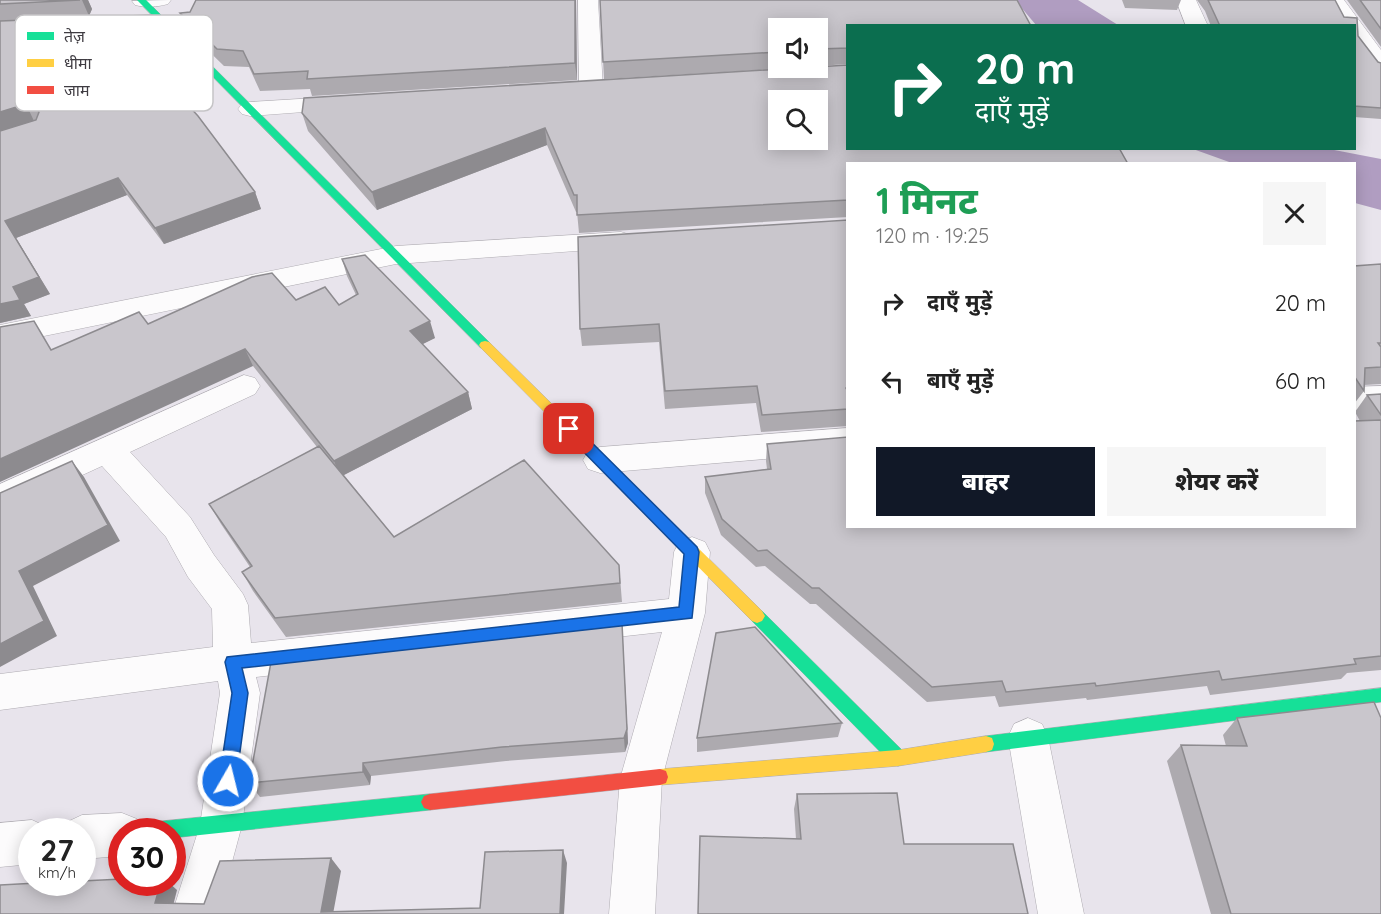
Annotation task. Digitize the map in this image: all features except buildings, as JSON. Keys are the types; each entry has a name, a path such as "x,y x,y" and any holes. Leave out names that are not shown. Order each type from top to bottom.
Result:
{"street":[{"path":"588,0 591,89"},
{"path":"1186,0 1196,24"},
{"path":"1334,0 1351,24"},
{"path":"1356,31 1381,66"},
{"path":"213,73 898,758"},
{"path":"568,90 614,87"},
{"path":"250,110 368,102"},
{"path":"0,335 396,255 646,239"},
{"path":"0,499 244,386"},
{"path":"1356,399 1381,397"},
{"path":"600,460 846,440"},
{"path":"107,449 178,526 201,566 230,604 233,662 240,693 222,825 195,914"},
{"path":"632,914 641,779 686,613 692,552"},
{"path":"0,692 233,662 686,613"},
{"path":"186,828 641,779 898,758 1028,737 1381,695"},
{"path":"1028,737 1061,914"},
{"path":"0,845 18,843"}],"shaded area":[{"path":"1015,0 1078,0 1116,24 1035,24"},
{"path":"1196,150 1334,150 1381,159 1381,210 1356,203 1356,162 1229,162"}],"traffic: fast":[{"path":"141,0 156,15"},
{"path":"213,72 485,345"},
{"path":"757,616 898,758"},
{"path":"986,744 1381,695"},
{"path":"186,828 430,802"}],"traffic: slow":[{"path":"485,345 757,616"},
{"path":"660,777 898,758 986,744"}],"traffic: jam":[{"path":"430,802 660,777"}],"route":[{"path":"228,781 240,693 233,662 686,613 692,552 569,429"}]}
